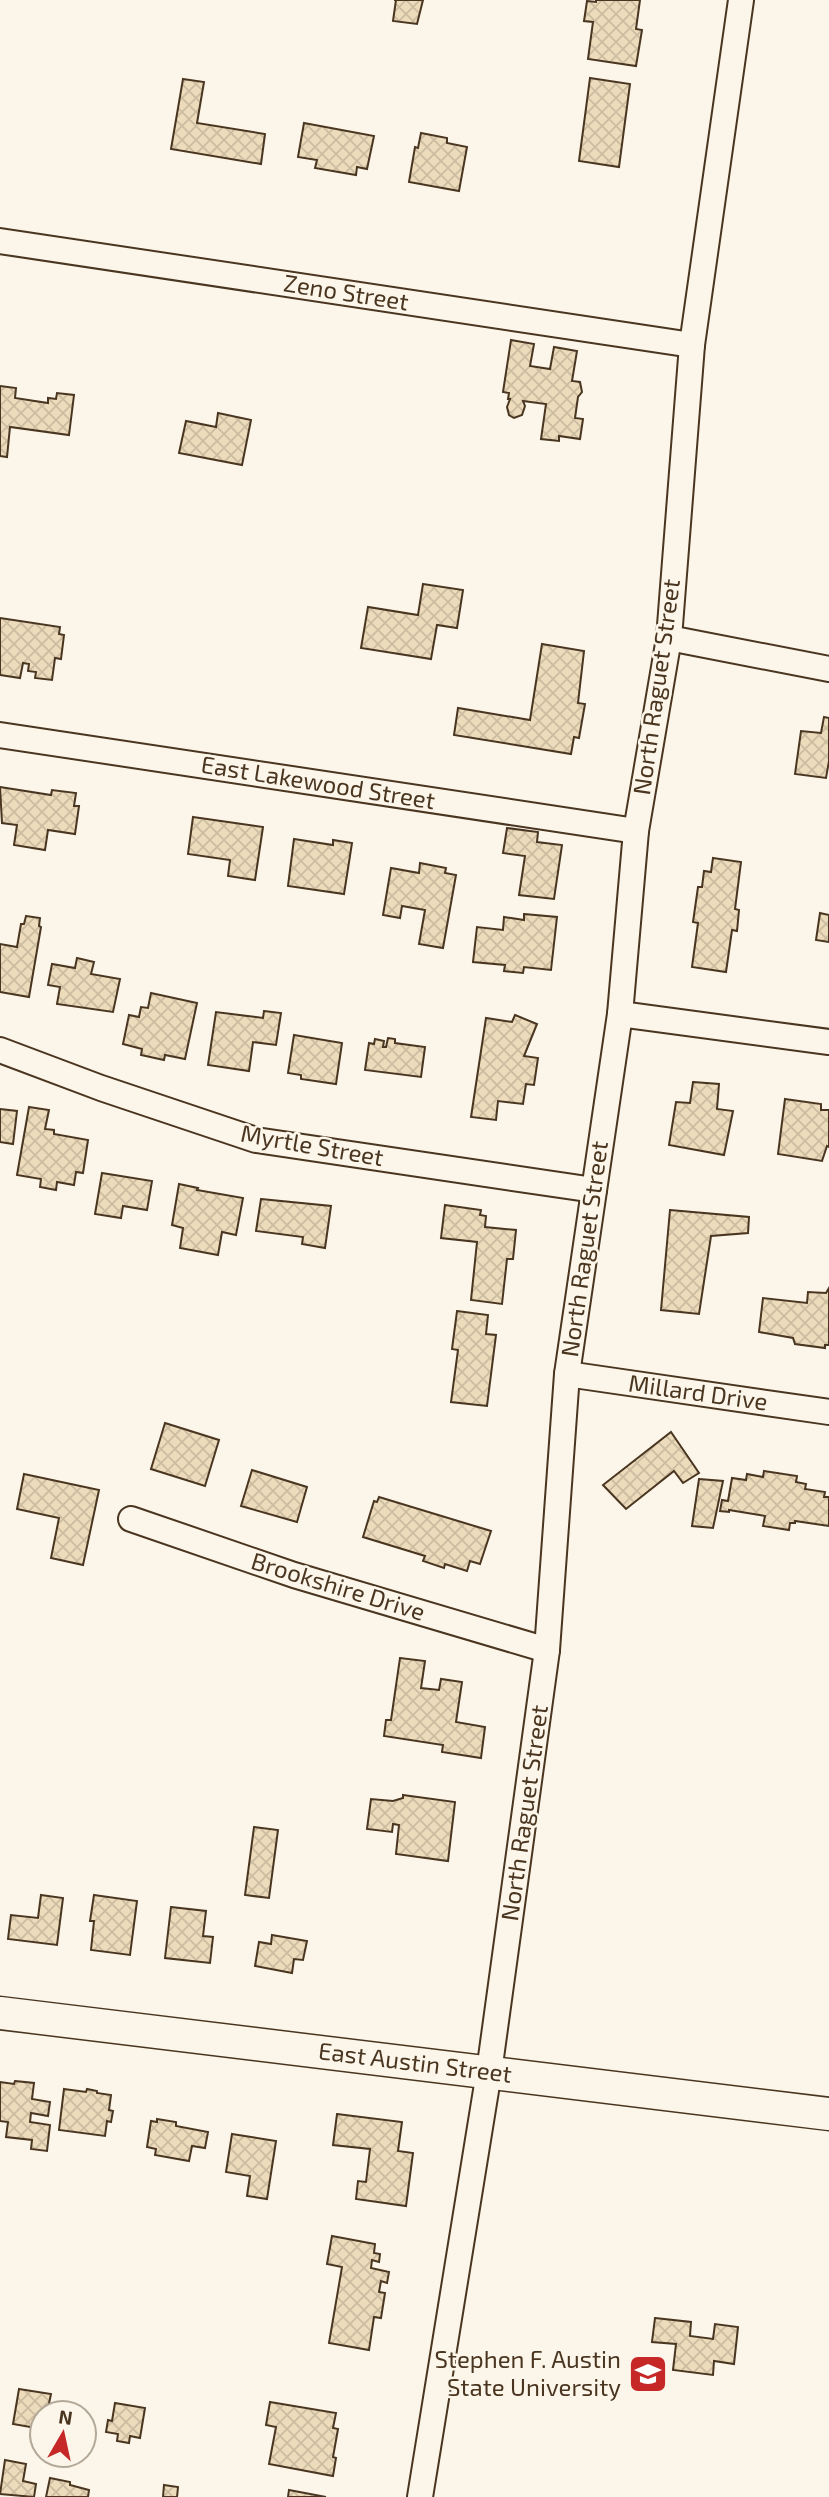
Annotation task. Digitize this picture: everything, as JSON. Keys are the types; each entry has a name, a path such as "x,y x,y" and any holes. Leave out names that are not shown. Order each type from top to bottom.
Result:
{"main road":[{"name":"East Austin Street","path":"0,2012 829,2114"}],"street":[{"name":"North Raguet Street","path":"419,2497 489,2072 547,1650 567,1374 621,1014 636,831 669,638 692,345 741,0"},
{"name":"Zeno Street","path":"0,241 692,345"},
{"path":"669,638 829,669"},
{"name":"East Lakewood Street","path":"0,735 636,831"},
{"path":"621,1014 829,1042"},
{"name":"Myrtle Street","path":"0,1050 256,1140 594,1190"},
{"name":"Millard Drive","path":"567,1374 829,1412"},
{"name":"Brookshire Drive","path":"131,1519 294,1576 547,1650"}],"building":[{"path":"396,0 423,0 417,24 393,21"},
{"path":"640,0 636,29 642,30 636,66 588,59 593,22 584,21 587,1"},
{"path":"590,78 630,84 619,167 579,161"},
{"path":"183,79 204,82 197,123 265,134 261,164 171,149"},
{"path":"304,123 374,136 367,169 357,167 356,175 315,168 317,160 298,157"},
{"path":"421,133 447,138 447,143 467,147 459,191 409,182 415,147 418,148"},
{"path":"511,340 534,344 530,366 550,369 554,347 577,351 572,381 580,382 582,392 578,397 575,418 583,419 580,439 559,436 559,441 541,439 546,404 523,401 525,406 522,415 514,418 509,415 509,393 503,392"},
{"path":"0,386 16,388 15,398 48,403 48,398 56,399 57,393 74,395 69,435 10,427 7,457 0,456"},
{"path":"218,413 251,420 242,465 179,453 186,421 216,427"},
{"path":"423,584 463,590 457,628 437,625 431,659 361,648 368,607 418,615"},
{"path":"0,618 60,627 59,634 64,635 61,659 55,658 52,680 35,678 36,672 28,671 29,664 23,663 20,678 0,675"},
{"path":"542,644 584,651 578,703 585,704 579,738 574,737 571,754 454,735 458,708 530,720"},
{"path":"824,717 829,718 829,761 826,778 795,774 801,731 821,733"},
{"path":"0,787 51,795 52,790 76,793 74,806 79,806 75,834 48,830 45,850 14,845 17,825 2,823"},
{"path":"193,817 263,827 255,880 228,876 230,860 188,854"},
{"path":"507,828 538,832 537,842 562,845 554,899 519,895 525,856 503,853"},
{"path":"294,839 333,845 333,840 352,843 344,894 288,886"},
{"path":"713,858 741,862 735,909 739,910 737,931 732,930 726,972 692,967 698,923 693,922 698,887 702,887 704,871 711,872"},
{"path":"420,863 446,868 445,873 456,875 443,948 419,944 425,910 402,906 400,918 383,915 391,868 419,873"},
{"path":"820,913 829,915 829,942 816,940"},
{"path":"524,914 557,917 551,970 524,967 523,973 504,971 505,965 473,962 477,927 503,930 504,917 524,920"},
{"path":"26,916 40,918 41,927 29,997 0,992 0,944 17,947 21,924 24,924"},
{"path":"77,958 94,962 91,974 120,979 113,1012 57,1004 60,987 48,985 52,964 75,968"},
{"path":"151,993 197,1003 185,1059 165,1055 164,1060 141,1055 142,1049 123,1044 129,1015 139,1017 141,1007 148,1008"},
{"path":"264,1011 281,1013 276,1045 253,1042 249,1071 208,1065 216,1012 263,1018"},
{"path":"515,1015 537,1024 524,1056 538,1058 534,1085 526,1084 523,1104 498,1101 496,1120 471,1117 486,1018 512,1022"},
{"path":"294,1035 342,1043 336,1084 301,1079 301,1075 288,1073"},
{"path":"388,1038 395,1039 395,1043 425,1047 421,1077 365,1070 369,1043 374,1044 375,1039 384,1041 383,1047 386,1047"},
{"path":"693,1082 719,1084 717,1109 733,1111 724,1155 669,1145 676,1102 690,1103"},
{"path":"785,1099 821,1104 821,1110 829,1110 829,1147 827,1146 822,1161 778,1154"},
{"path":"29,1107 49,1110 45,1129 54,1130 54,1134 88,1140 83,1173 76,1172 74,1185 57,1182 56,1190 40,1187 41,1179 17,1175"},
{"path":"0,1109 17,1111 13,1144 0,1142"},
{"path":"102,1173 152,1181 147,1210 123,1206 121,1218 95,1214"},
{"path":"179,1184 243,1198 236,1235 222,1232 218,1255 180,1248 183,1228 172,1225"},
{"path":"261,1199 331,1206 325,1248 302,1244 303,1237 256,1231"},
{"path":"445,1205 481,1210 480,1215 486,1216 485,1227 516,1230 513,1259 507,1259 502,1304 471,1300 477,1242 441,1238"},
{"path":"670,1210 749,1217 748,1233 711,1236 699,1314 661,1310"},
{"path":"829,1288 829,1345 825,1345 825,1348 795,1344 793,1338 759,1332 763,1298 807,1303 808,1292 826,1293"},
{"path":"457,1311 488,1315 486,1334 496,1335 487,1406 451,1402 458,1350 452,1349"},
{"path":"165,1423 219,1440 205,1486 151,1469"},
{"path":"671,1432 699,1473 683,1483 674,1471 626,1509 603,1485"},
{"path":"252,1470 307,1487 297,1522 241,1506"},
{"path":"764,1471 797,1476 796,1482 806,1484 805,1489 825,1492 824,1497 829,1497 829,1526 795,1521 790,1523 789,1530 763,1526 765,1516 720,1511 722,1500 728,1501 732,1478 746,1480 747,1474 763,1477"},
{"path":"24,1474 99,1490 83,1565 51,1558 59,1518 17,1509"},
{"path":"699,1479 723,1481 713,1528 692,1526"},
{"path":"379,1497 491,1531 480,1564 470,1561 467,1571 445,1564 444,1568 423,1561 425,1556 363,1537 374,1501 377,1502"},
{"path":"400,1658 425,1661 421,1688 439,1690 441,1679 462,1682 456,1722 485,1727 481,1758 442,1752 443,1745 384,1736 386,1720 391,1720"},
{"path":"403,1795 455,1802 448,1861 396,1854 399,1825 393,1824 392,1832 367,1829 371,1799 393,1801 403,1798"},
{"path":"254,1827 278,1830 269,1898 245,1895"},
{"path":"41,1895 63,1898 57,1945 8,1939 11,1915 38,1918"},
{"path":"94,1895 137,1901 130,1955 91,1950 94,1921 90,1921"},
{"path":"171,1907 206,1911 203,1936 213,1937 210,1963 165,1958"},
{"path":"272,1935 307,1941 303,1960 294,1959 292,1973 255,1966 259,1942 271,1944"},
{"path":"15,2081 34,2083 32,2099 50,2102 48,2116 31,2113 30,2122 50,2125 47,2151 31,2149 32,2140 6,2137 8,2122 0,2121 0,2082 14,2084"},
{"path":"64,2089 86,2092 87,2089 111,2095 109,2110 113,2111 111,2122 107,2121 105,2136 59,2130"},
{"path":"337,2114 402,2122 398,2151 413,2153 406,2206 356,2199 358,2181 366,2182 370,2149 333,2145"},
{"path":"157,2119 208,2132 205,2148 192,2146 189,2161 155,2155 156,2149 147,2147 151,2121 157,2122"},
{"path":"232,2134 276,2141 267,2199 247,2196 250,2176 226,2172"},
{"path":"332,2236 375,2244 374,2253 380,2254 379,2262 372,2260 371,2268 389,2272 387,2283 381,2281 379,2292 385,2293 381,2318 374,2317 369,2350 329,2343 342,2267 327,2264"},
{"path":"655,2318 691,2322 690,2336 713,2339 715,2324 738,2327 734,2364 714,2361 713,2375 673,2370 676,2344 652,2342"},
{"path":"19,2389 51,2394 50,2399 28,2399 28,2427 13,2424"},
{"path":"270,2402 336,2413 333,2428 338,2429 333,2476 269,2464 276,2427 266,2425"},
{"path":"115,2403 145,2408 140,2438 130,2436 129,2443 117,2441 118,2434 106,2432 108,2420 112,2421"},
{"path":"5,2460 26,2464 23,2481 36,2484 34,2497 0,2494"},
{"path":"50,2478 89,2490 88,2497 46,2497"},
{"path":"164,2485 178,2487 177,2497 163,2497"},
{"path":"289,2490 326,2497 288,2497"}],"place":[{"name":"Stephen F. Austin State University","path":"648,2374"}]}
